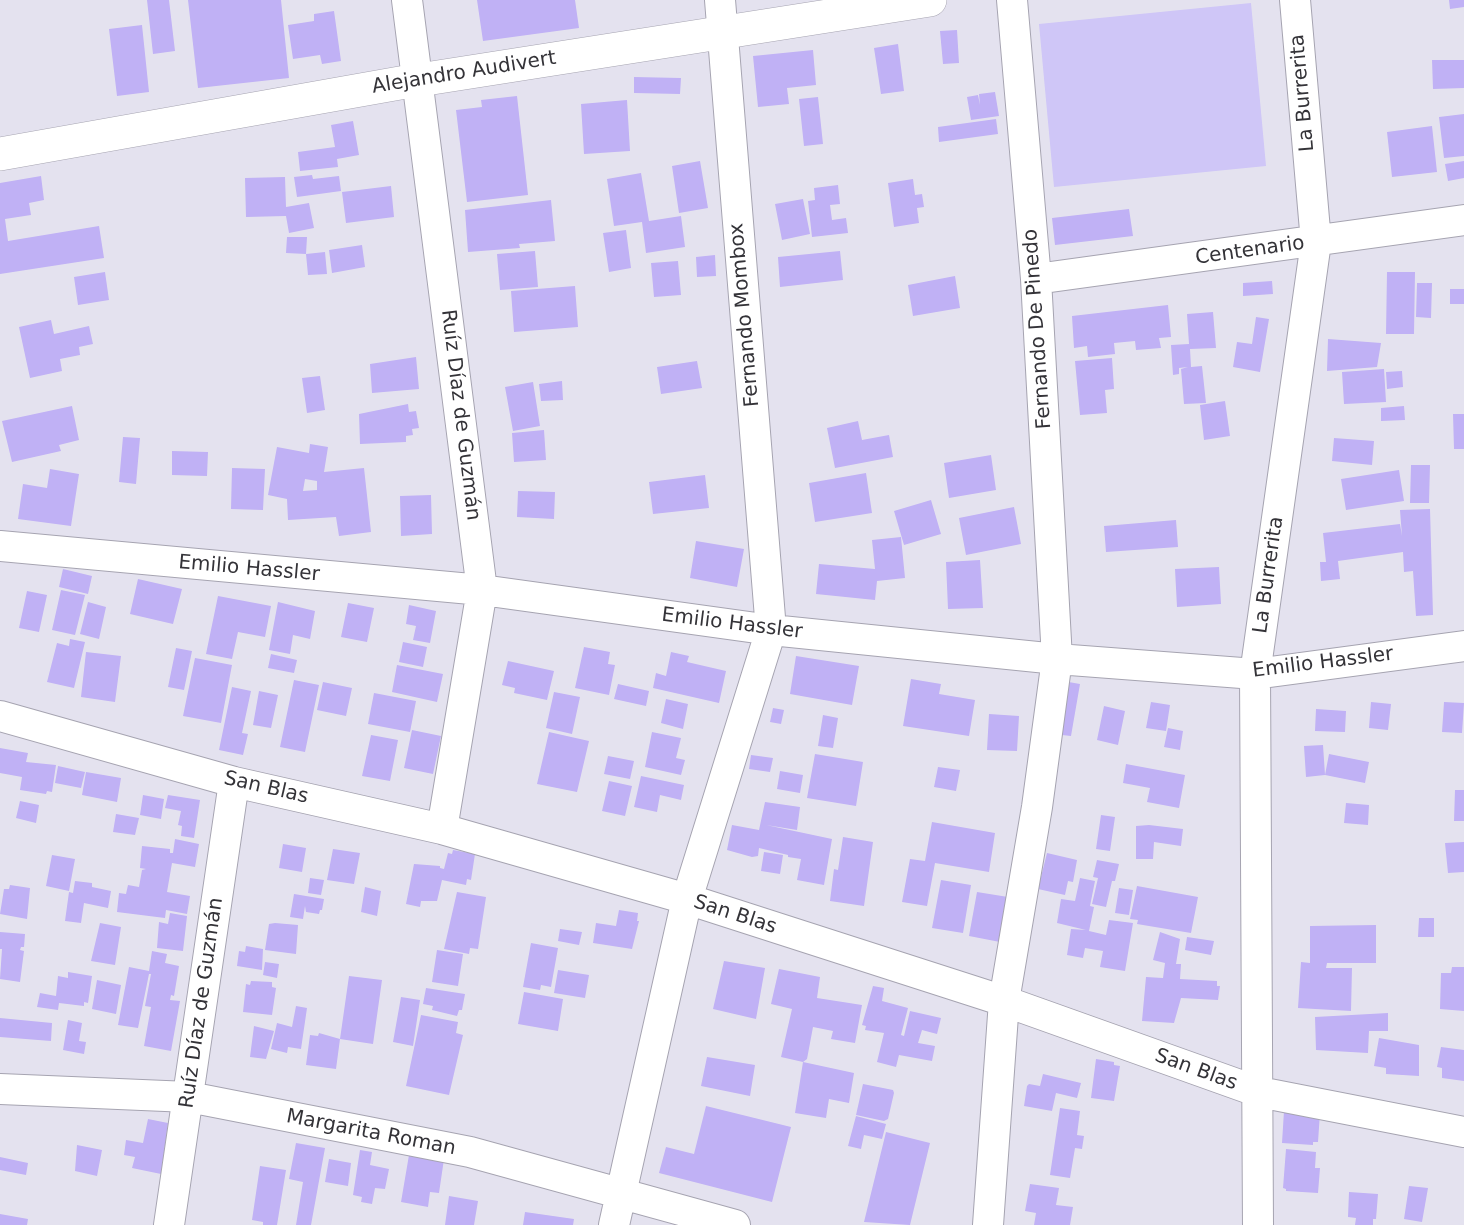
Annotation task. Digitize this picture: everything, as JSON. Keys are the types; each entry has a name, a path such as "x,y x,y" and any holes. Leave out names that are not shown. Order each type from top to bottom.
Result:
{"street":[{"name":"Ruíz Díaz de Guzmán","path":"407,0 482,591 442,829"},
{"name":"Fernando Mombox","path":"720,0 771,630"},
{"name":"Alejandro Audivert","path":"0,154 418,80 930,0"},
{"name":"Fernando De Pinedo","path":"988,1225 1004,1001 1037,807 1057,659 1036,279 1012,0"},
{"name":"La Burrerita","path":"1258,1225 1255,674 1316,242 1295,0"},
{"name":"Centenario","path":"1036,279 1464,220"},
{"name":"Emilio Hassler","path":"0,546 482,591 771,630 1057,659 1255,674 1464,646"},
{"path":"614,1225 687,900 771,630"},
{"name":"San Blas","path":"0,716 234,782 442,829 687,900 1004,1001 1259,1092 1464,1132"},
{"name":"Ruíz Díaz de Guzmán","path":"169,1225 234,782"},
{"name":"Margarita Roman","path":"0,1089 189,1097 470,1152 622,1196 735,1225"}],"shaded area":[{"path":"1251,3 1266,166 1054,187 1039,24"}],"building":[{"path":"147,0 169,0 175,51 153,54"},
{"path":"188,0 281,0 289,78 198,88"},
{"path":"477,0 575,0 579,28 483,41"},
{"path":"1449,0 1464,0 1464,7 1450,9"},
{"path":"334,11 341,61 322,64 320,55 293,59 288,25 314,21 314,14"},
{"path":"142,25 149,92 117,96 109,29"},
{"path":"957,30 959,63 943,64 940,31"},
{"path":"898,44 904,91 881,94 874,48"},
{"path":"813,50 816,85 787,88 789,104 758,107 753,56"},
{"path":"1432,60 1464,60 1464,88 1433,89"},
{"path":"634,77 681,78 680,94 634,93"},
{"path":"995,92 999,116 971,120 967,97 978,95 980,105 979,94"},
{"path":"517,96 528,195 467,202 456,110 482,107 481,100"},
{"path":"818,97 823,144 804,146 799,99"},
{"path":"627,100 630,151 584,154 581,104"},
{"path":"1464,114 1464,156 1444,158 1439,117"},
{"path":"996,119 998,134 939,142 938,127"},
{"path":"353,121 359,155 337,159 338,167 300,171 298,152 335,147 331,125"},
{"path":"1432,126 1437,172 1392,177 1387,132"},
{"path":"700,161 708,208 679,213 672,166"},
{"path":"1464,161 1464,178 1448,181 1445,164"},
{"path":"641,173 649,221 681,216 685,247 646,253 642,222 614,226 607,179"},
{"path":"312,175 313,179 339,176 341,191 297,197 294,177"},
{"path":"41,176 44,200 29,203 31,215 5,219 8,241 99,226 104,258 0,274 0,183"},
{"path":"285,177 286,207 309,203 314,228 289,233 286,216 246,217 245,178"},
{"path":"913,179 915,195 922,194 924,207 917,208 919,223 894,227 888,183"},
{"path":"838,185 840,204 830,205 832,220 846,218 848,233 812,237 808,201 815,200 814,188"},
{"path":"391,186 394,217 346,223 342,192"},
{"path":"803,199 810,234 782,240 775,204"},
{"path":"551,200 555,241 519,244 520,248 468,252 465,210"},
{"path":"1129,209 1133,236 1055,245 1052,218"},
{"path":"626,230 631,268 609,272 603,233"},
{"path":"287,237 307,237 306,254 286,253"},
{"path":"362,245 365,267 332,273 329,250"},
{"path":"535,251 538,287 500,290 497,254"},
{"path":"840,251 843,280 780,287 778,257"},
{"path":"325,252 327,274 308,275 306,254"},
{"path":"715,255 716,276 697,277 696,257"},
{"path":"678,261 681,295 654,297 651,263"},
{"path":"105,272 109,300 78,305 74,277"},
{"path":"1387,272 1415,272 1414,334 1386,334"},
{"path":"955,276 960,308 913,316 908,285"},
{"path":"1272,281 1273,294 1243,296 1243,283"},
{"path":"1417,283 1432,283 1431,318 1416,317"},
{"path":"575,286 578,327 514,332 511,291"},
{"path":"1450,289 1464,289 1464,304 1450,304"},
{"path":"1168,305 1171,337 1159,338 1161,348 1136,350 1135,341 1114,343 1115,354 1088,357 1087,346 1074,348 1072,316"},
{"path":"1213,312 1216,348 1190,349 1191,367 1202,366 1206,403 1184,404 1181,369 1188,367 1179,368 1179,374 1173,375 1171,345 1189,344 1187,314"},
{"path":"1256,317 1269,319 1260,372 1233,367 1237,342 1252,344"},
{"path":"51,320 54,334 89,326 93,344 79,347 80,355 60,359 62,371 30,378 19,327"},
{"path":"1328,339 1381,343 1377,367 1327,371"},
{"path":"416,357 419,389 372,393 370,364"},
{"path":"1112,358 1114,389 1105,390 1107,413 1080,415 1075,361"},
{"path":"697,361 702,388 661,394 657,367"},
{"path":"1384,369 1386,402 1344,404 1342,372"},
{"path":"1402,371 1403,387 1387,389 1386,372"},
{"path":"320,376 325,410 307,413 302,378"},
{"path":"562,381 563,400 541,401 539,384"},
{"path":"533,382 540,426 513,431 505,387"},
{"path":"1225,401 1230,436 1204,440 1200,405"},
{"path":"408,404 409,412 416,411 419,428 412,429 413,435 406,436 406,442 360,444 359,414"},
{"path":"72,406 79,440 59,445 61,451 12,462 2,421"},
{"path":"1404,406 1405,420 1381,421 1381,408"},
{"path":"1453,414 1464,414 1464,449 1454,449"},
{"path":"858,421 862,440 889,435 893,457 835,468 827,428"},
{"path":"544,430 546,460 514,462 512,433"},
{"path":"123,437 140,438 136,484 119,482"},
{"path":"1334,438 1374,441 1372,465 1332,461"},
{"path":"310,444 328,447 324,472 364,468 371,532 339,536 336,517 288,520 287,499 268,495 277,447 309,453","holes":["305,479 317,481 317,490 303,491"]},
{"path":"172,451 208,452 207,476 172,475"},
{"path":"991,455 996,490 949,498 944,463"},
{"path":"1411,465 1430,465 1429,503 1410,503"},
{"path":"232,468 265,469 263,510 231,509"},
{"path":"50,469 79,474 71,526 18,519 23,484 47,488"},
{"path":"1399,470 1404,501 1346,510 1341,479"},
{"path":"866,473 872,513 815,522 809,483"},
{"path":"705,475 709,508 653,514 649,482"},
{"path":"518,491 555,492 554,519 517,517"},
{"path":"431,495 432,534 401,536 400,496"},
{"path":"931,500 941,534 904,545 894,511"},
{"path":"1014,507 1021,544 966,555 959,518"},
{"path":"1430,509 1433,615 1416,616 1413,571 1404,572 1403,552 1338,561 1340,579 1321,581 1320,562 1326,562 1323,533 1400,524 1402,536 1400,510"},
{"path":"1176,520 1178,547 1106,552 1104,526"},
{"path":"901,537 905,578 877,581 875,600 816,594 819,564 875,569 872,540"},
{"path":"696,541 744,549 737,587 690,578"},
{"path":"980,560 983,608 948,609 946,562"},
{"path":"1219,567 1221,604 1177,607 1175,569"},
{"path":"63,569 92,576 88,594 59,587"},
{"path":"138,579 182,589 173,624 130,614"},
{"path":"61,590 85,595 75,635 52,630"},
{"path":"27,591 47,595 39,632 19,628"},
{"path":"218,596 271,606 265,637 238,632 232,659 206,654"},
{"path":"88,602 106,607 99,639 80,634"},
{"path":"278,602 315,611 310,639 293,635 290,654 269,650"},
{"path":"348,603 374,608 367,642 341,637"},
{"path":"409,605 436,611 430,643 413,640 416,626 406,624"},
{"path":"70,639 85,642 74,688 47,682 57,643 69,646"},
{"path":"403,642 427,647 423,667 399,662"},
{"path":"584,647 610,652 608,664 615,665 609,695 575,688"},
{"path":"176,648 192,651 184,690 168,687"},
{"path":"86,652 121,656 115,702 81,697"},
{"path":"671,652 689,656 687,662 726,671 719,703 653,688 656,673 666,676"},
{"path":"271,654 297,660 294,673 268,668"},
{"path":"796,656 859,666 852,705 790,694"},
{"path":"195,658 232,665 221,723 183,716"},
{"path":"508,661 554,671 547,700 514,693 515,688 502,685"},
{"path":"397,665 443,674 437,702 392,692"},
{"path":"911,679 941,684 939,694 975,700 969,736 903,726"},
{"path":"294,680 319,685 305,752 280,747"},
{"path":"1063,681 1080,684 1071,736 1053,734"},
{"path":"323,682 352,688 346,716 317,710"},
{"path":"618,684 649,691 646,706 614,699"},
{"path":"232,687 251,691 242,733 248,734 243,755 219,750"},
{"path":"259,691 278,695 271,728 253,725"},
{"path":"554,692 580,697 572,734 546,728"},
{"path":"374,693 416,701 410,732 368,724"},
{"path":"666,699 688,704 683,729 661,723"},
{"path":"1151,702 1170,705 1166,731 1146,728"},
{"path":"1371,702 1391,704 1388,730 1369,728"},
{"path":"1444,702 1464,703 1462,733 1442,732"},
{"path":"1104,706 1125,711 1118,745 1097,740"},
{"path":"773,708 784,710 781,724 770,722"},
{"path":"1316,709 1346,711 1345,732 1315,731"},
{"path":"989,714 1019,716 1017,751 987,750"},
{"path":"823,715 838,718 833,748 818,746"},
{"path":"1168,728 1183,731 1180,750 1164,747"},
{"path":"412,730 441,736 433,774 404,768"},
{"path":"549,732 589,741 577,792 537,784"},
{"path":"652,732 681,738 676,758 685,760 681,775 645,767"},
{"path":"371,735 398,740 390,781 362,776"},
{"path":"1323,745 1325,775 1306,777 1304,746"},
{"path":"0,748 28,753 26,762 56,765 52,792 47,791 46,794 20,790 22,777 0,773"},
{"path":"815,754 863,762 856,806 807,798"},
{"path":"1329,754 1369,762 1365,783 1325,775"},
{"path":"751,755 773,758 770,772 749,769"},
{"path":"608,756 634,761 630,779 604,774"},
{"path":"1126,764 1185,775 1179,808 1147,802 1150,788 1123,783"},
{"path":"58,766 85,772 81,788 55,783"},
{"path":"938,767 960,770 956,791 934,787"},
{"path":"780,771 803,775 800,793 777,789"},
{"path":"86,772 121,778 117,802 82,795"},
{"path":"641,776 684,785 681,800 660,795 657,812 634,807"},
{"path":"609,781 632,786 625,816 602,811"},
{"path":"1455,790 1464,790 1464,821 1454,821"},
{"path":"143,795 164,799 161,819 140,815"},
{"path":"168,795 200,800 194,838 181,836 182,826 178,825 181,811 165,808"},
{"path":"20,801 39,805 36,823 16,818"},
{"path":"765,802 800,807 797,830 766,825 832,839 824,885 797,880 801,859 759,848 758,856 752,857 727,850 732,825 759,830"},
{"path":"1346,803 1369,805 1368,825 1344,823"},
{"path":"116,814 139,818 135,835 113,832"},
{"path":"1101,815 1115,817 1110,851 1096,849"},
{"path":"932,822 995,833 989,872 935,863 927,906 902,902 910,859 925,861"},
{"path":"1149,825 1183,829 1181,846 1154,842 1153,859 1136,859 1136,826"},
{"path":"843,837 873,842 864,906 830,901 834,869 838,870"},
{"path":"175,839 199,844 195,867 172,863 167,892 190,896 187,914 166,910 165,918 117,912 119,893 126,894 128,885 139,887 142,870 146,869 140,868 142,846 170,849 170,853 173,853"},
{"path":"1464,842 1464,872 1448,873 1445,843"},
{"path":"283,844 306,848 302,872 279,868"},
{"path":"333,849 360,853 354,884 327,880"},
{"path":"453,850 475,854 471,880 467,879 466,885 442,880 437,901 421,901 420,907 406,904 414,864 440,866 444,869 448,853 452,854"},
{"path":"764,852 783,855 780,874 761,871"},
{"path":"1047,853 1077,860 1073,882 1068,881 1065,895 1038,889"},
{"path":"52,855 75,859 69,891 46,886"},
{"path":"1097,860 1119,864 1106,907 1092,904 1098,878 1093,877"},
{"path":"310,878 324,880 321,895 308,893"},
{"path":"1080,878 1095,881 1090,906 1094,907 1089,931 1106,935 1109,920 1133,923 1125,971 1100,967 1103,951 1085,948 1083,958 1067,955 1071,929 1086,930 1057,923 1061,899 1075,901"},
{"path":"941,880 971,885 963,933 932,928"},
{"path":"75,881 92,883 92,887 111,891 108,908 84,903 81,923 65,921 69,892 73,893"},
{"path":"10,885 30,888 27,919 0,914 4,889 9,889"},
{"path":"1137,886 1198,897 1191,933 1137,924 1138,920 1130,919"},
{"path":"365,887 381,891 377,916 361,912"},
{"path":"1119,888 1133,890 1129,915 1115,913"},
{"path":"457,892 486,897 478,949 470,948 469,954 444,949"},
{"path":"977,892 1008,897 1000,942 969,936"},
{"path":"294,894 324,899 322,910 319,914 306,912 305,906 303,919 290,917"},
{"path":"619,910 638,913 637,921 639,921 632,949 593,943 596,923 616,926"},
{"path":"170,913 187,916 183,951 157,948 159,922 168,924"},
{"path":"1419,918 1434,918 1434,937 1418,937"},
{"path":"100,923 121,927 115,965 91,961"},
{"path":"269,924 298,925 296,954 265,950"},
{"path":"1376,925 1376,963 1327,963 1326,968 1352,968 1351,1011 1298,1008 1301,962 1310,963 1310,926"},
{"path":"560,929 582,932 579,945 558,941"},
{"path":"0,932 25,934 24,947 20,950 24,951 20,982 0,979 2,949 0,949"},
{"path":"1160,932 1180,939 1176,964 1181,964 1180,979 1217,981 1217,986 1220,986 1218,1000 1181,998 1174,1023 1142,1021 1146,977 1163,978 1165,963 1153,960"},
{"path":"1187,937 1214,941 1211,955 1185,950"},
{"path":"531,943 558,948 551,987 541,985 540,990 523,987"},
{"path":"246,946 263,949 262,970 237,966 239,951 245,952"},
{"path":"437,950 463,954 458,986 432,982"},
{"path":"152,951 167,954 165,963 179,966 174,996 171,995 170,1000 180,1001 171,1051 144,1046 151,1007 145,1006 151,974 149,974 138,1028 118,1025 129,967 149,971"},
{"path":"724,961 765,968 756,1019 713,1009"},
{"path":"265,962 279,964 277,978 263,975"},
{"path":"1452,967 1464,967 1464,1011 1440,1009 1441,973 1451,973"},
{"path":"779,969 820,977 817,998 862,1005 855,1043 831,1039 833,1031 813,1027 807,1059 803,1062 781,1057 792,1009 771,1004"},
{"path":"558,970 589,975 585,998 554,993"},
{"path":"68,972 92,976 88,1003 84,1002 84,1006 59,1003 58,1010 37,1007 40,993 56,996 58,976 68,978"},
{"path":"349,976 382,980 373,1044 340,1039"},
{"path":"97,980 121,985 116,1014 92,1009"},
{"path":"251,981 272,982 272,987 276,988 272,1015 243,1012 246,984 250,985"},
{"path":"873,986 884,988 882,1001 908,1008 901,1035 904,1036 910,1011 941,1018 937,1034 922,1030 918,1043 935,1046 932,1061 899,1055 896,1067 877,1062 884,1033 865,1030 866,1026 862,1025"},
{"path":"426,988 465,994 462,1010 459,1010 457,1016 432,1010 433,1006 423,1004"},
{"path":"524,992 563,999 558,1031 518,1024"},
{"path":"401,997 420,1000 413,1046 393,1042"},
{"path":"296,1006 307,1008 301,1049 288,1047 287,1053 271,1049 277,1023 292,1027"},
{"path":"1388,1013 1388,1031 1369,1031 1368,1053 1316,1050 1315,1017"},
{"path":"421,1015 458,1022 456,1033 463,1035 449,1095 406,1086"},
{"path":"0,1018 52,1023 51,1041 0,1037"},
{"path":"68,1020 82,1023 79,1041 86,1042 84,1054 63,1050"},
{"path":"254,1026 274,1031 266,1059 250,1057"},
{"path":"319,1033 340,1039 336,1069 306,1065 310,1035 318,1036"},
{"path":"1379,1038 1419,1045 1419,1076 1386,1074 1386,1068 1374,1066"},
{"path":"1441,1047 1464,1050 1464,1081 1442,1078 1442,1068 1437,1067"},
{"path":"707,1057 755,1065 750,1096 701,1086"},
{"path":"1096,1059 1114,1062 1114,1065 1120,1066 1114,1101 1091,1098"},
{"path":"803,1062 854,1073 849,1103 829,1099 826,1118 795,1113"},
{"path":"1043,1074 1081,1083 1077,1098 1056,1093 1052,1111 1024,1106 1027,1086 1029,1084 1040,1086"},
{"path":"863,1084 893,1090 888,1119 884,1121 856,1115"},
{"path":"706,1106 791,1127 772,1202 659,1173 666,1147 694,1154"},
{"path":"1060,1108 1080,1111 1077,1135 1084,1136 1082,1149 1075,1148 1070,1178 1050,1175"},
{"path":"1284,1111 1320,1113 1318,1142 1313,1142 1313,1145 1282,1143"},
{"path":"856,1116 886,1124 882,1139 864,1135 861,1149 848,1146"},
{"path":"148,1119 168,1123 161,1174 132,1168 135,1157 124,1155 126,1140 143,1143"},
{"path":"886,1132 930,1143 910,1225 864,1222"},
{"path":"296,1143 325,1148 311,1225 296,1225 303,1182 289,1179"},
{"path":"77,1145 102,1150 97,1176 75,1171"},
{"path":"1286,1149 1316,1152 1315,1168 1320,1168 1318,1193 1286,1191 1283,1188"},
{"path":"360,1150 372,1152 370,1165 389,1169 385,1189 375,1188 372,1204 361,1202 362,1197 353,1195"},
{"path":"409,1155 444,1159 439,1193 430,1192 428,1207 401,1202"},
{"path":"0,1157 28,1163 26,1175 0,1170"},
{"path":"329,1159 351,1163 348,1186 325,1182"},
{"path":"260,1166 286,1170 277,1225 263,1225 263,1222 252,1220"},
{"path":"1030,1184 1059,1188 1056,1205 1073,1207 1070,1225 1034,1225 1036,1213 1025,1211"},
{"path":"1409,1186 1428,1188 1422,1222 1404,1219"},
{"path":"1349,1192 1378,1194 1376,1219 1373,1219 1373,1225 1355,1225 1356,1218 1348,1217"},
{"path":"449,1196 478,1201 474,1225 445,1225"},
{"path":"525,1212 574,1219 573,1225 523,1225"},
{"path":"0,1214 28,1219 27,1225 0,1225"}]}
